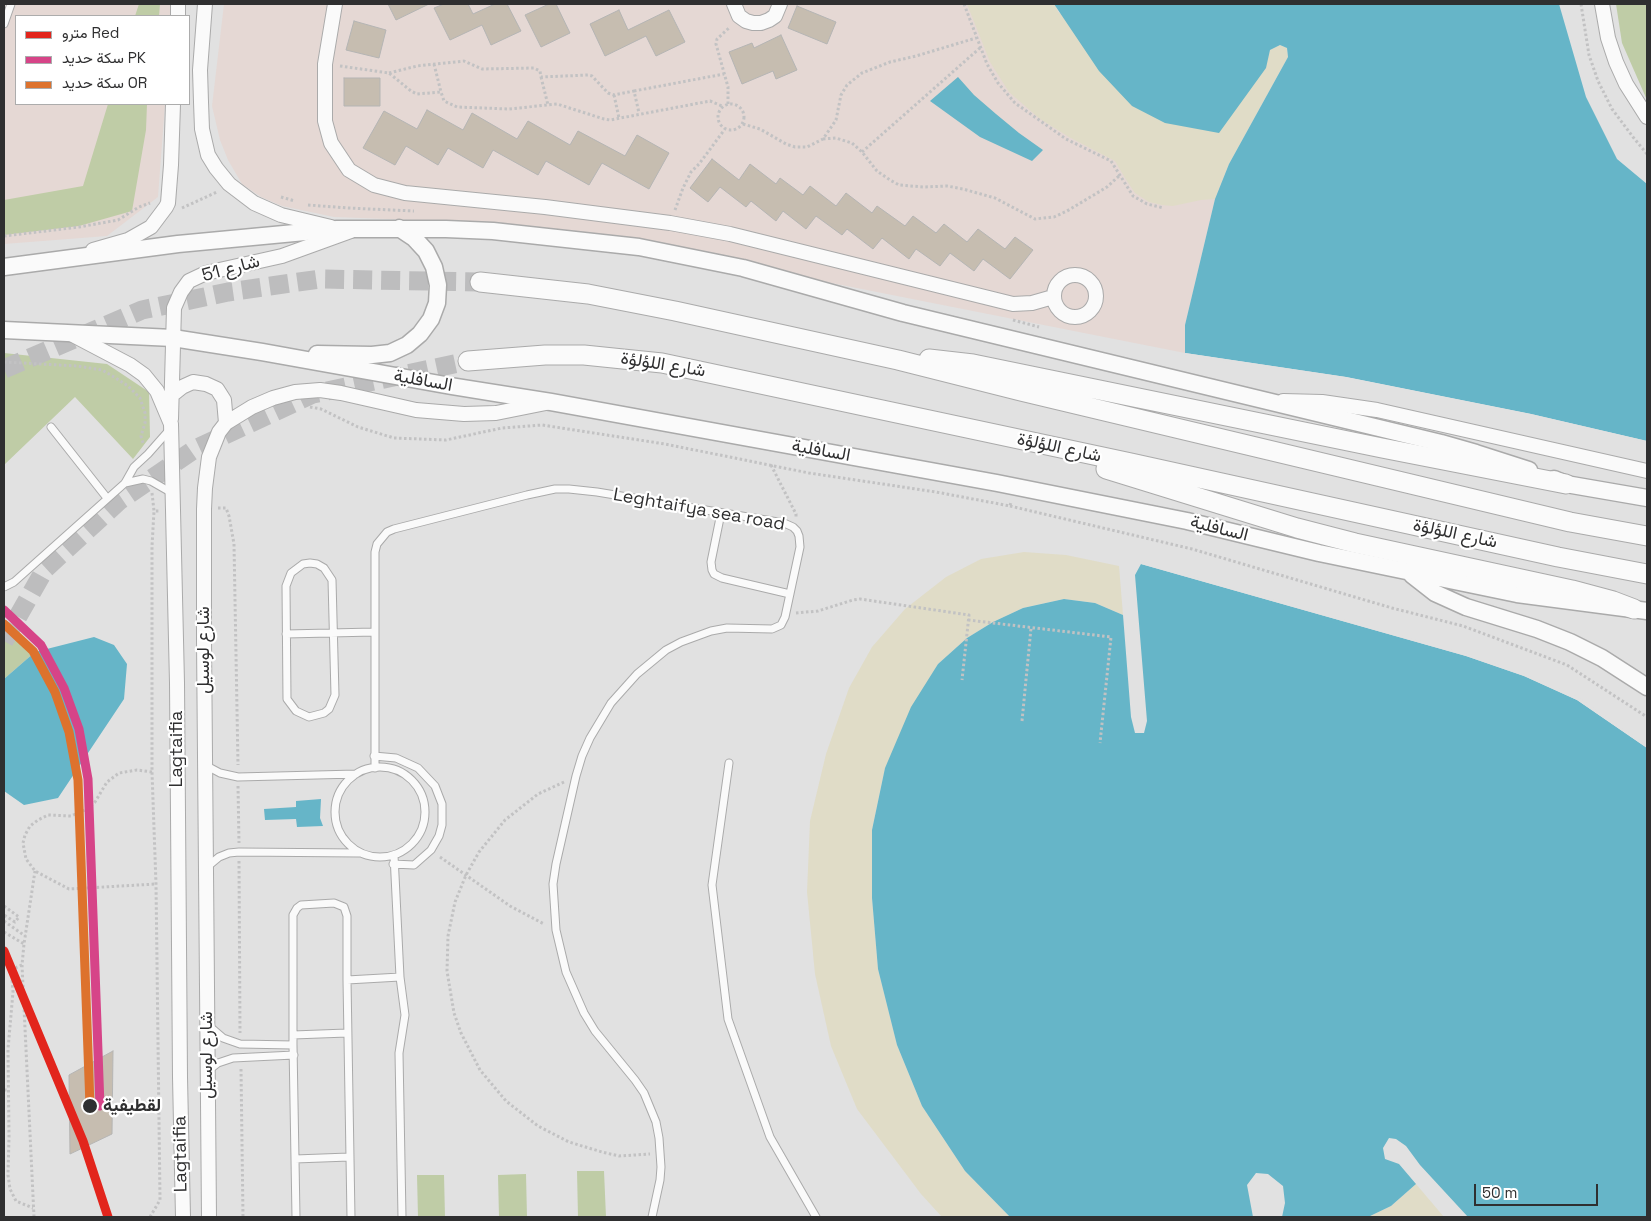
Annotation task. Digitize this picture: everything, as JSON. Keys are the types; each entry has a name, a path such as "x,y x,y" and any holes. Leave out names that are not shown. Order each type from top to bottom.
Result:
{"main road":[{"path":"480,282 588,294 675,311 898,360 1570,522 1647,536"},
{"name":"شارع اللؤلؤة","path":"468,361 506,357 584,355 652,362 700,370 1558,557 1647,574"},
{"path":"898,360 936,359 963,362 1566,484"},
{"path":"977,431 1298,528 1355,543 1593,595 1640,610"}],"street":[{"path":"205,4 200,70 202,129 208,155 229,184 254,203 281,215 337,229"},
{"path":"736,10 746,21 761,23 775,16 780,4"},
{"path":"1602,4 1608,38 1616,62 1626,84 1647,117"},
{"path":"337,5 325,64 325,121 331,143 349,170 374,185 405,193 545,207 670,223 730,234 1013,304 1032,303 1053,297"},
{"path":"58,261 128,240 151,227 166,207 168,203 171,165 173,105"},
{"path":"262,352 372,355 390,353 407,346 420,334 431,319 437,303 438,285 434,267 426,251 414,238 399,228"},
{"path":"4,267 178,244 337,229 446,229 541,235 638,247 688,256 783,279 904,313 1476,453 1566,484 1647,498"},
{"name":"شارع 51","path":"171,426 174,308 181,292 189,281 206,273 282,256 355,230"},
{"name":"السافلية","path":"4,330 173,338 262,352 551,402 1016,487 1186,521 1318,553 1516,594 1640,610"},
{"name":"Lagtaifia","path":"68,332 130,365 144,375 157,390 171,426 177,683 179,1058 183,1217"},
{"path":"172,395 182,387 193,382 206,384 217,389 224,400 226,423"},
{"name":"شارع لوسيل","path":"209,1217 205,765 211,509 205,488 209,457 219,432 226,423 252,407 273,398 295,392 320,390 341,392 416,410 464,414 496,413 551,402"},
{"path":"1266,401 1322,402 1377,410 1647,471"},
{"path":"1408,572 1428,588 1466,607 1537,629 1570,642 1602,658 1647,687"}],"lane":[{"path":"4,24 11,4"},
{"path":"4,588 14,582 125,483 134,467 148,454 171,426"},
{"path":"52,427 106,498"},
{"path":"125,483 143,480 151,481 172,493"},
{"name":"Leghtaifya sea road","path":"375,768 375,552 381,538 394,529 527,494 554,489 590,490 784,523 797,531 800,541 790,594 784,621 777,628 727,628 711,631 681,642 651,661 623,687 600,720 587,744 576,776 553,884 556,930 562,958 574,993 596,1031 644,1093 656,1122 661,1154 660,1180 652,1217"},
{"path":"721,513 711,562 714,574 722,578 790,594"},
{"path":"310,563 324,568 329,573 332,580 334,632 336,695 334,702 324,713 310,717 296,711 287,699 286,586 287,579 296,568 310,563"},
{"path":"286,634 374,632"},
{"path":"374,756 396,758 418,768 435,786 442,804 443,819 439,836 431,850 414,865 393,864"},
{"path":"729,763 712,885 728,1019 770,1137 816,1217"},
{"path":"205,765 220,773 238,778 357,774 375,768 385,768 404,774 412,780 423,798 425,818 423,828 411,845 394,855 377,857 360,853 229,852 219,856 206,867"},
{"path":"357,774 349,780 338,796 335,814 336,824 346,841 360,853"},
{"path":"394,855 400,977 405,1015 399,1053 402,1217"},
{"path":"296,1217 293,1045 294,915 301,905 334,902 346,911 351,1217"},
{"path":"347,980 400,977"},
{"path":"207,1020 210,1027 216,1033 240,1044 293,1045"},
{"path":"293,1035 347,1033"},
{"path":"208,1072 218,1063 240,1057 294,1055"},
{"path":"295,1159 350,1156"}],"path":[{"path":"964,4 987,64 998,83 1015,103 1066,140 1111,162 1133,196 1147,204 1164,208"},
{"path":"1581,4 1589,56 1598,81 1612,109 1647,154"},
{"path":"728,104 728,87 716,44 717,39 736,10"},
{"path":"823,139 836,120 841,95 847,85 862,73 890,62 976,38"},
{"path":"862,152 980,47"},
{"path":"325,64 389,73 434,64 464,61 482,70 534,68 540,71 548,105"},
{"path":"434,64 444,101 458,107 509,109 557,104 604,119 619,118 710,101 722,106"},
{"path":"389,73 417,94 441,92"},
{"path":"541,77 592,76 603,90 614,95 724,74"},
{"path":"634,91 640,113"},
{"path":"614,95 619,118"},
{"path":"728,104 742,109 744,114 743,124 735,130 725,129 720,126 717,116 722,106 728,104"},
{"path":"743,124 760,129 795,147 807,147 823,139 836,138 852,143 877,171 899,184 923,187 947,186 963,189 995,198 1035,219 1054,217 1107,187 1120,175"},
{"path":"670,223 691,172 725,129"},
{"path":"4,362 77,366 102,370 114,377 128,386 140,398 145,414 145,423 141,436 148,454"},
{"path":"307,407 321,409 358,427 394,438 446,440 502,428 542,425 665,444 770,465 1010,506 1192,549 1392,608 1463,626 1566,665 1647,717"},
{"path":"770,465 796,514 793,527"},
{"path":"150,1217 160,1200 156,884 152,772 152,546 154,511 151,481"},
{"path":"1010,506 1016,487"},
{"path":"211,509 218,500"},
{"path":"211,509 226,508 234,544 240,1044"},
{"path":"154,511 173,510"},
{"path":"786,612 801,614 860,599 969,615 962,680"},
{"path":"968,620 1111,637 1100,743"},
{"path":"1022,721 1031,628"},
{"path":"152,772 137,770 119,773 107,782 96,802 88,809 71,816 48,815 34,823 25,835 24,843 26,859 35,871 69,889 156,884"},
{"path":"576,776 538,794 505,820 479,852 466,875 455,902 448,936 447,971 454,1013 461,1033 480,1070 506,1101 527,1118 553,1135 585,1148 619,1156 661,1154"},
{"path":"431,850 510,906 556,930"},
{"path":"34,1217 22,966 35,871"},
{"path":"4,906 19,917 15,922 4,915"},
{"path":"4,921 25,936"},
{"path":"4,932 24,944"},
{"path":"22,966 14,970 12,978 13,992 8,1049 8,1175 10,1189 16,1201 33,1208"},
{"path":"240,1057 243,1217"},
{"path":"4,1081 9,1080"},
{"path":"4,1090 9,1090"}],"shaded area":[{"path":"4,4 172,4 171,15 15,15 15,105 165,105 158,197 107,236 4,244"},
{"path":"224,4 1054,4 1059,13 1215,199 1185,325 1185,353 791,275 468,222 334,217 282,206 261,197 242,184 228,160 220,140 212,106"}],"green space":[{"path":"139,4 160,4 159,15 135,15"},
{"path":"1616,4 1647,4 1647,100 1622,43"},
{"path":"108,105 147,105 146,130 132,211 79,226 4,235 4,200 83,186"},
{"path":"4,353 107,364 149,392 150,437 133,459 75,397 4,465"},
{"path":"4,623 35,652 4,679"},
{"path":"577,1171 604,1171 606,1217 578,1217"},
{"path":"526,1174 527,1217 499,1217 498,1175"},
{"path":"417,1175 444,1175 445,1217 418,1217"}],"sand":[{"path":"967,4 1054,4 1059,13 1265,68 1270,50 1280,45 1287,48 1288,57 1229,164 1215,199 1173,206 1162,205 1149,202 1135,193 1115,161 1069,137 1040,119 1009,92 990,62"},
{"path":"1024,552 1066,555 1119,566 1123,615 1095,603 1064,599 1023,608 993,622 967,638 938,664 885,768 872,830 872,898 878,969 897,1045 922,1106 965,1171 1010,1217 942,1217 921,1194 857,1109 831,1046 815,974 807,892 810,821 826,754 849,688 872,647 905,609 946,577 981,559"},
{"path":"1416,1184 1444,1217 1368,1217 1391,1206"}],"water":[{"path":"1054,4 1559,4 1586,97 1617,159 1647,184 1647,441 1531,414 1346,377 1185,353 1185,325 1215,199 1229,164 1288,57 1287,48 1280,45 1270,50 1266,68 1219,133 1165,123 1132,106 1099,71"},
{"path":"958,77 974,95 996,114 1043,150 1032,161 980,137 930,101"},
{"path":"1141,564 1466,656 1524,676 1577,700 1647,748 1647,1217 1468,1217 1420,1165 1406,1146 1396,1139 1389,1138 1383,1148 1385,1159 1399,1164 1416,1184 1391,1206 1368,1217 1282,1217 1285,1203 1283,1186 1268,1174 1256,1173 1247,1185 1253,1217 1010,1217 965,1171 922,1106 897,1045 878,969 872,898 872,830 885,768 911,707 938,664 967,638 993,622 1023,608 1064,599 1095,603 1123,615 1131,717 1135,733 1144,733 1147,721 1135,575"},
{"path":"94,637 114,645 127,664 124,699 58,798 24,805 4,791 4,679 35,652"},
{"path":"321,799 320,818 323,826 297,827 296,819 265,820 264,809 296,807 296,801"}],"pier":[{"path":"1185,353 1346,377 1531,414 1647,441 1647,443 1345,379 1185,355"},
{"path":"1142,562 1467,654 1525,674 1578,697 1647,745 1647,748 1577,700 1524,676 1466,656 1141,564"}],"building":[{"path":"388,4 429,4 396,20"},
{"path":"444,4 468,4 473,14 495,4 507,4 521,31 491,45 482,25 450,40 434,8"},
{"path":"549,4 556,4 570,33 541,47 525,15"},
{"path":"797,6 836,22 827,44 788,28"},
{"path":"619,10 628,30 669,10 685,42 656,56 646,36 605,56 590,24"},
{"path":"354,21 386,30 379,58 346,50"},
{"path":"781,35 797,70 776,79 773,71 742,84 729,52 752,43 754,48"},
{"path":"344,78 380,78 380,106 344,106"},
{"path":"427,110 463,130 472,113 517,139 528,121 570,145 578,131 625,156 637,135 669,153 649,189 602,163 589,185 546,161 538,175 493,150 483,168 448,148 438,165 406,146 395,165 363,148 384,111 417,129"},
{"path":"712,159 739,180 750,164 776,184 780,178 803,195 810,186 836,206 846,193 872,213 877,206 905,226 913,216 936,233 944,224 967,242 978,229 1005,249 1015,237 1033,250 1010,279 983,259 974,271 950,253 940,266 916,249 909,259 882,238 873,249 847,229 842,235 816,216 806,229 783,211 776,221 751,201 746,207 720,187 708,202 690,188"},
{"path":"113,1051 112,1134 70,1154 69,1075"}],"tunnel":[{"path":"4,369 142,310 228,292 320,279 480,282"},
{"path":"4,641 45,569 119,501 195,449 313,394 468,361"}],"metro line":[{"name":"Red","path":"4,951 83,1141 108,1217"}],"rail line":[{"name":"PK","path":"4,610 41,645 64,688 79,729 88,779 100,1106"},
{"name":"OR","path":"4,624 33,651 55,692 69,732 78,780 90,1106"}],"place":[{"name":"لقطيفية","path":"90,1106"}]}
